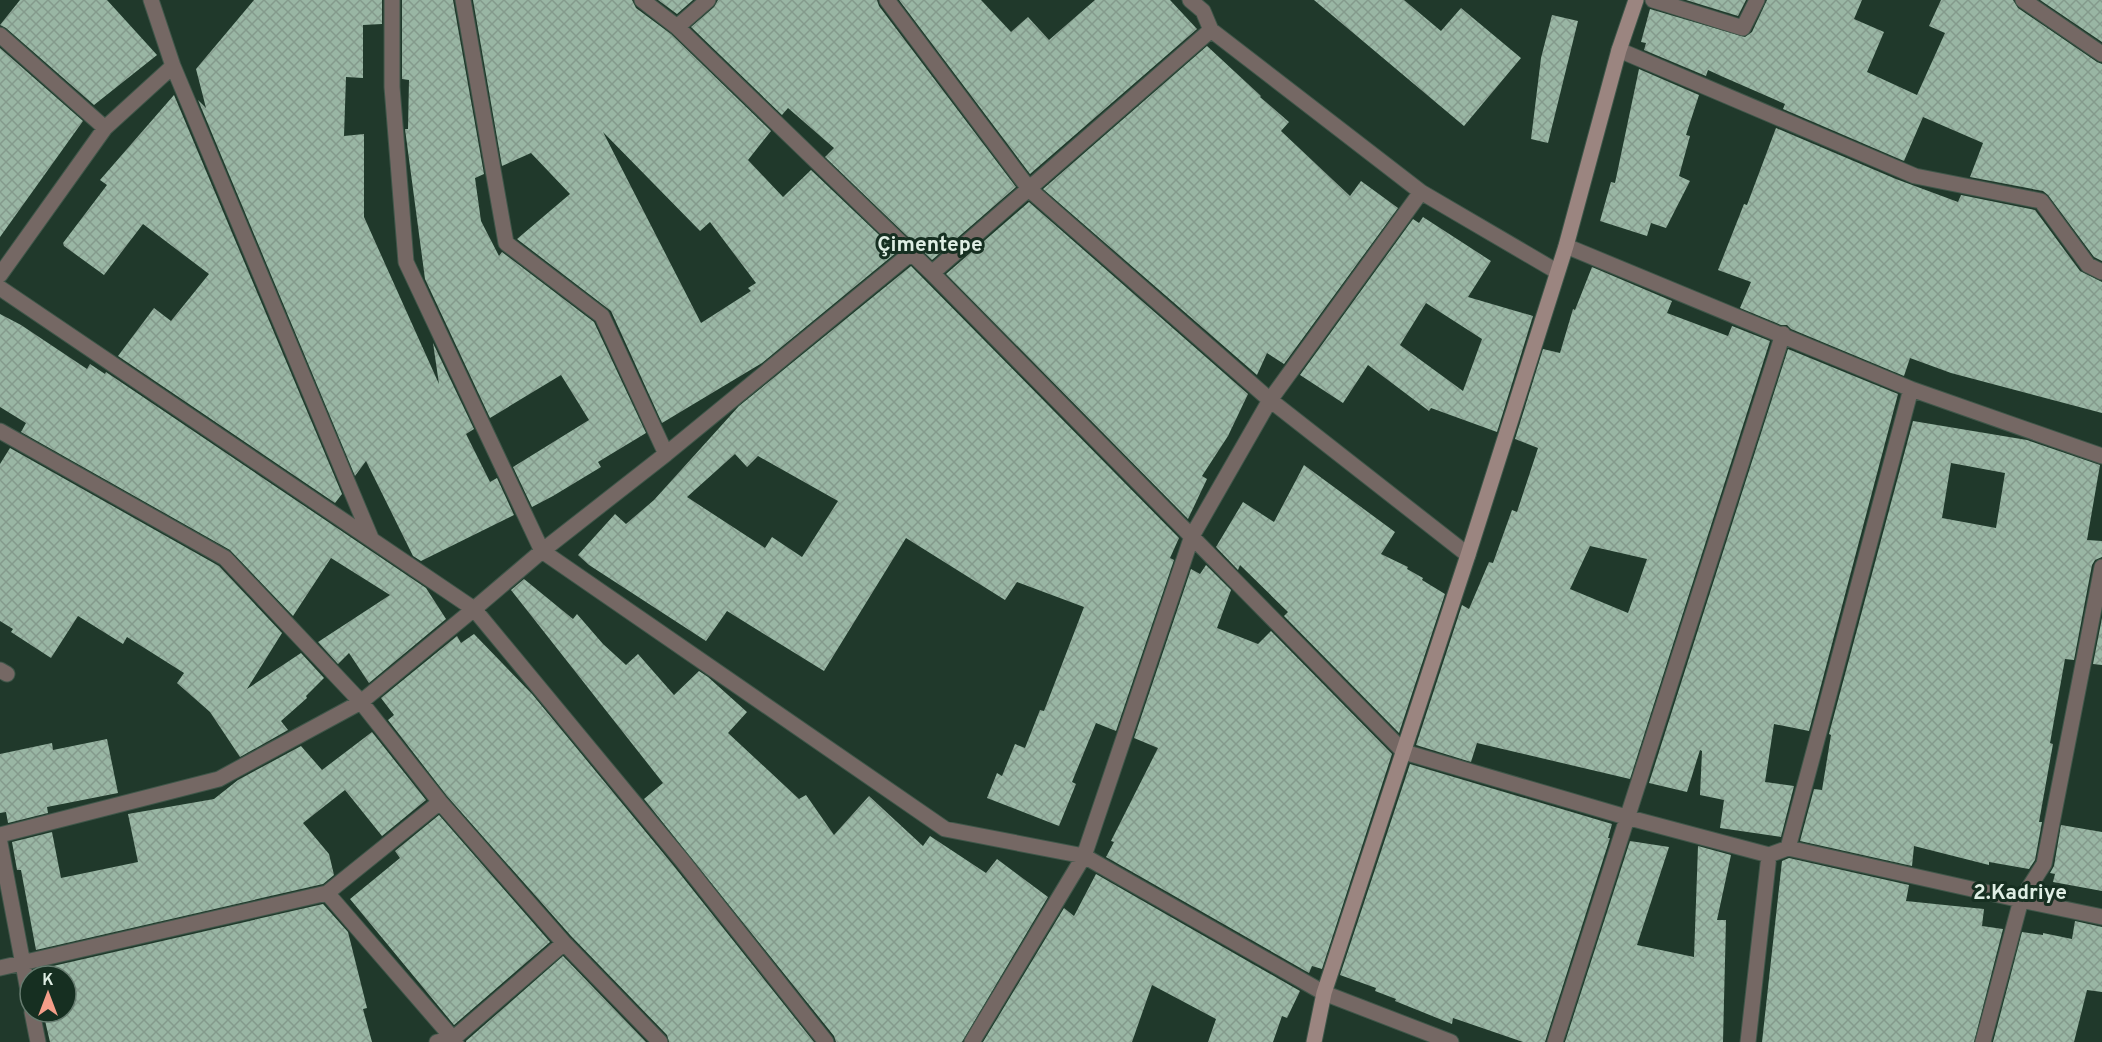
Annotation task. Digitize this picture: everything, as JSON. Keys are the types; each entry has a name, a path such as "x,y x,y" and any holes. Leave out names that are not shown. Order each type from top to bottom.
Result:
{"street":[{"path":"151,0 173,66 371,538"},
{"path":"392,0 392,87 406,262 542,551 945,829 1084,856 1324,993 1451,1042"},
{"path":"463,0 506,243 603,316 666,454"},
{"path":"642,0 677,27 932,273 1404,752 1626,817 1770,855 1788,848 2102,917"},
{"path":"677,27 708,0"},
{"path":"887,0 1030,190 1270,400 1468,555"},
{"path":"1190,0 1208,5 1211,30 1421,192 1556,271"},
{"path":"1314,1042 1324,993 1468,555 1556,271 1566,246 1619,50 1636,0"},
{"path":"1653,0 1743,28 1757,0"},
{"path":"2023,0 2102,54"},
{"path":"932,273 1211,30"},
{"path":"0,35 105,128"},
{"path":"1619,50 1915,176 2041,201 2088,265 2102,272"},
{"path":"0,275 105,128 173,66"},
{"path":"972,1042 1084,856 1192,536 1270,400 1421,192"},
{"path":"1566,246 1911,389 2102,456"},
{"path":"0,835 219,779 361,702 542,551 666,454 910,254"},
{"path":"0,288 474,609 681,859 826,1042"},
{"path":"1555,1042 1783,334"},
{"path":"1788,848 1911,389"},
{"path":"0,431 225,558 361,702 440,802 564,943 660,1042"},
{"path":"1983,1042 2021,900 2044,864 2102,567"},
{"path":"0,968 327,893 440,802"},
{"path":"0,843 22,962"},
{"path":"1748,1042 1770,855"},
{"path":"327,893 455,1040"},
{"path":"437,1042 455,1040 564,943"},
{"path":"34,1024 38,1042"}],"building":[{"path":"20,0 107,0 157,55 94,105 0,25"},
{"path":"254,0 382,0 382,24 363,25 363,78 346,77 344,136 364,134 364,217 439,384 433,343 474,429 466,434 490,482 497,478 514,515 421,561 413,556 366,461 355,476 198,100 206,108 196,69"},
{"path":"402,0 453,0 484,174 475,178 481,221 499,256 502,252 594,322 646,433 598,462 601,467 532,507 513,467 589,420 561,375 490,418 425,279 405,129 408,129 409,80 402,79"},
{"path":"473,0 632,0 636,8 671,34 771,131 748,160 783,197 811,170 897,252 762,363 662,423 611,311 517,239 570,194 531,153 502,166","holes":["603,132 700,231 710,222 756,283 748,288 751,291 701,323"]},
{"path":"658,0 693,0 677,14"},
{"path":"718,0 877,0 879,6 1016,187 932,260 825,157 834,148 788,108 782,115 691,27 714,7"},
{"path":"899,0 981,0 1011,32 1028,17 1049,40 1095,0 1170,0 1197,29 1030,174"},
{"path":"1314,0 1404,0 1441,31 1461,8 1521,58 1464,126"},
{"path":"1686,0 1746,0 1738,16"},
{"path":"1767,0 1862,0 1854,19 1884,32 1867,72 1917,95 1945,33 1929,26 1941,0 2013,0 2018,8 2102,64 2102,261 2094,257 2043,191 1970,177 1983,143 1923,117 1904,161 1783,109 1785,104 1708,70 1706,76 1644,50 1646,43 1641,42 1650,9 1745,37 1752,32"},
{"path":"2040,0 2102,0 2102,42"},
{"path":"1552,15 1578,21 1548,143 1531,139 1541,58"},
{"path":"1207,46 1289,122 1281,131 1350,196 1361,181 1398,208 1284,364 1267,353 1257,375 1043,189"},
{"path":"0,48 83,121 0,237"},
{"path":"1639,69 1699,95 1686,135 1690,136 1679,176 1690,181 1666,228 1651,223 1647,236 1600,221 1611,182 1615,183"},
{"path":"174,95 342,494 335,503 118,356 154,308 171,321 209,274 143,224 104,275 64,246 63,243 107,185 100,180"},
{"path":"1776,128 1896,179 1958,202 1961,195 2035,210 2080,271 2102,282 2102,413 1951,373 1910,358 1904,376 1791,329 1787,325 1781,325 1740,308 1751,282 1718,270 1744,204 1747,205"},
{"path":"1029,202 1248,394 1228,436 1202,476 1207,479 1188,519 946,274"},
{"path":"1423,217 1491,261 1468,297 1533,316 1497,432 1431,408 1429,411 1368,365 1343,403 1300,375 1413,219 1419,223","holes":["1426,303 1482,339 1463,391 1400,345"]},
{"path":"911,266 1179,538 1170,558 1174,560 1116,731 1096,723 1072,782 1076,784 1059,826 987,798 997,773 1002,776 1015,744 1025,748 1040,710 1044,711 1084,607 1017,582 1005,600 906,538 824,671 727,611 706,641 589,565 578,555 615,514 626,524 654,500 739,406","holes":["735,454 747,467 758,456 838,501 802,557 772,537 765,548 687,497"]},
{"path":"1592,267 1672,301 1667,313 1728,336 1732,326 1770,341 1630,779 1477,743 1471,762 1416,745 1462,605 1469,609 1489,562 1493,563 1512,510 1517,512 1538,448 1515,439 1543,349 1560,353 1573,309 1575,310","holes":["1590,546 1647,559 1628,613 1570,589"]},
{"path":"0,314 21,325 87,369 90,364 105,374 106,372 426,588 446,619 369,683 349,653 338,664 318,642 390,595 331,558 293,616 230,550 21,432 26,423 0,407"},
{"path":"1788,349 1898,394 1809,731 1774,724 1765,782 1794,786 1781,837 1720,828 1724,800 1700,795 1702,751 1700,750 1687,792 1649,783"},
{"path":"1913,421 2027,440 2100,465 2087,540 2102,541 2102,557 2095,560 2092,565 2074,660 2065,659 2050,743 2053,744 2039,822 2042,822 2035,860 2029,869 1989,862 1989,865 1914,846 1912,866 1800,841 1814,789 1822,790 1831,735 1829,734","holes":["1951,463 2005,473 1996,528 1942,518"]},
{"path":"10,448 219,566 282,633 247,689 301,653 324,678 306,696 307,698 281,721 288,730 240,757 210,712 177,683 184,673 127,637 123,644 78,616 51,658 11,632 13,629 0,621 0,464"},
{"path":"1304,465 1395,532 1381,554 1408,567 1407,569 1423,578 1422,580 1445,594 1399,733 1284,616 1288,612 1240,565 1238,570 1216,547 1243,502 1274,522"},
{"path":"1206,565 1231,590 1217,628 1258,644 1271,631 1392,754 1322,969 1312,966 1309,973 1106,857 1114,842 1111,841 1158,748 1134,738 1191,569 1200,574"},
{"path":"524,579 573,619 577,614 603,644 626,665 638,654 674,695 699,671 708,677 747,712 728,733 799,799 806,795 834,835 869,796 923,846 930,836 986,873 997,859 1048,897 962,1042 836,1042 834,1036 644,799 663,783 511,590"},
{"path":"2102,618 2102,665 2093,664"},
{"path":"474,634 532,694 673,865 814,1042 669,1042 667,1035 571,936 447,796 388,720 394,715 381,698 457,636 461,643"},
{"path":"372,732 426,800 382,836 345,790 303,823 329,854 334,875 323,884 36,950 21,870 17,870 12,842 52,832 61,878 138,862 128,814 214,799 238,780 301,746 322,770"},
{"path":"107,739 118,793 47,807 48,813 8,823 6,812 0,813 0,754 52,743 53,750"},
{"path":"1410,764 1612,824 1608,838 1610,838 1545,1042 1523,1042 1453,1018 1452,1024 1395,1001 1396,999 1375,991 1376,988 1340,975"},
{"path":"439,815 550,942 454,1025 350,899 400,858 395,851"},
{"path":"2061,825 2102,832 2102,891 2053,882 2055,874 2050,873 2054,866"},
{"path":"1630,841 1669,847 1637,945 1694,957 1698,846 1731,855 1717,920 1726,920 1723,1042 1565,1042"},
{"path":"1789,858 1909,885 1906,901 1984,909 1982,926 2003,929 1974,1042 1762,1042 1782,861"},
{"path":"1096,874 1300,991 1287,1018 1282,1016 1273,1042 1208,1042 1216,1019 1152,985 1132,1042 983,1042 1064,908 1074,916"},
{"path":"323,904 348,932 367,1008 363,1009 372,1042 50,1042 46,1024 78,1024 78,964 62,964"},
{"path":"2075,921 2102,927 2102,992 2087,990 2074,1042 1993,1042 2022,932 2043,935 2043,933 2072,939"},
{"path":"563,956 646,1042 466,1042 466,1041"}],"district":[{"name":"Çimentepe","path":"930,244"},
{"name":"2.Kadriye","path":"2020,892"}]}
